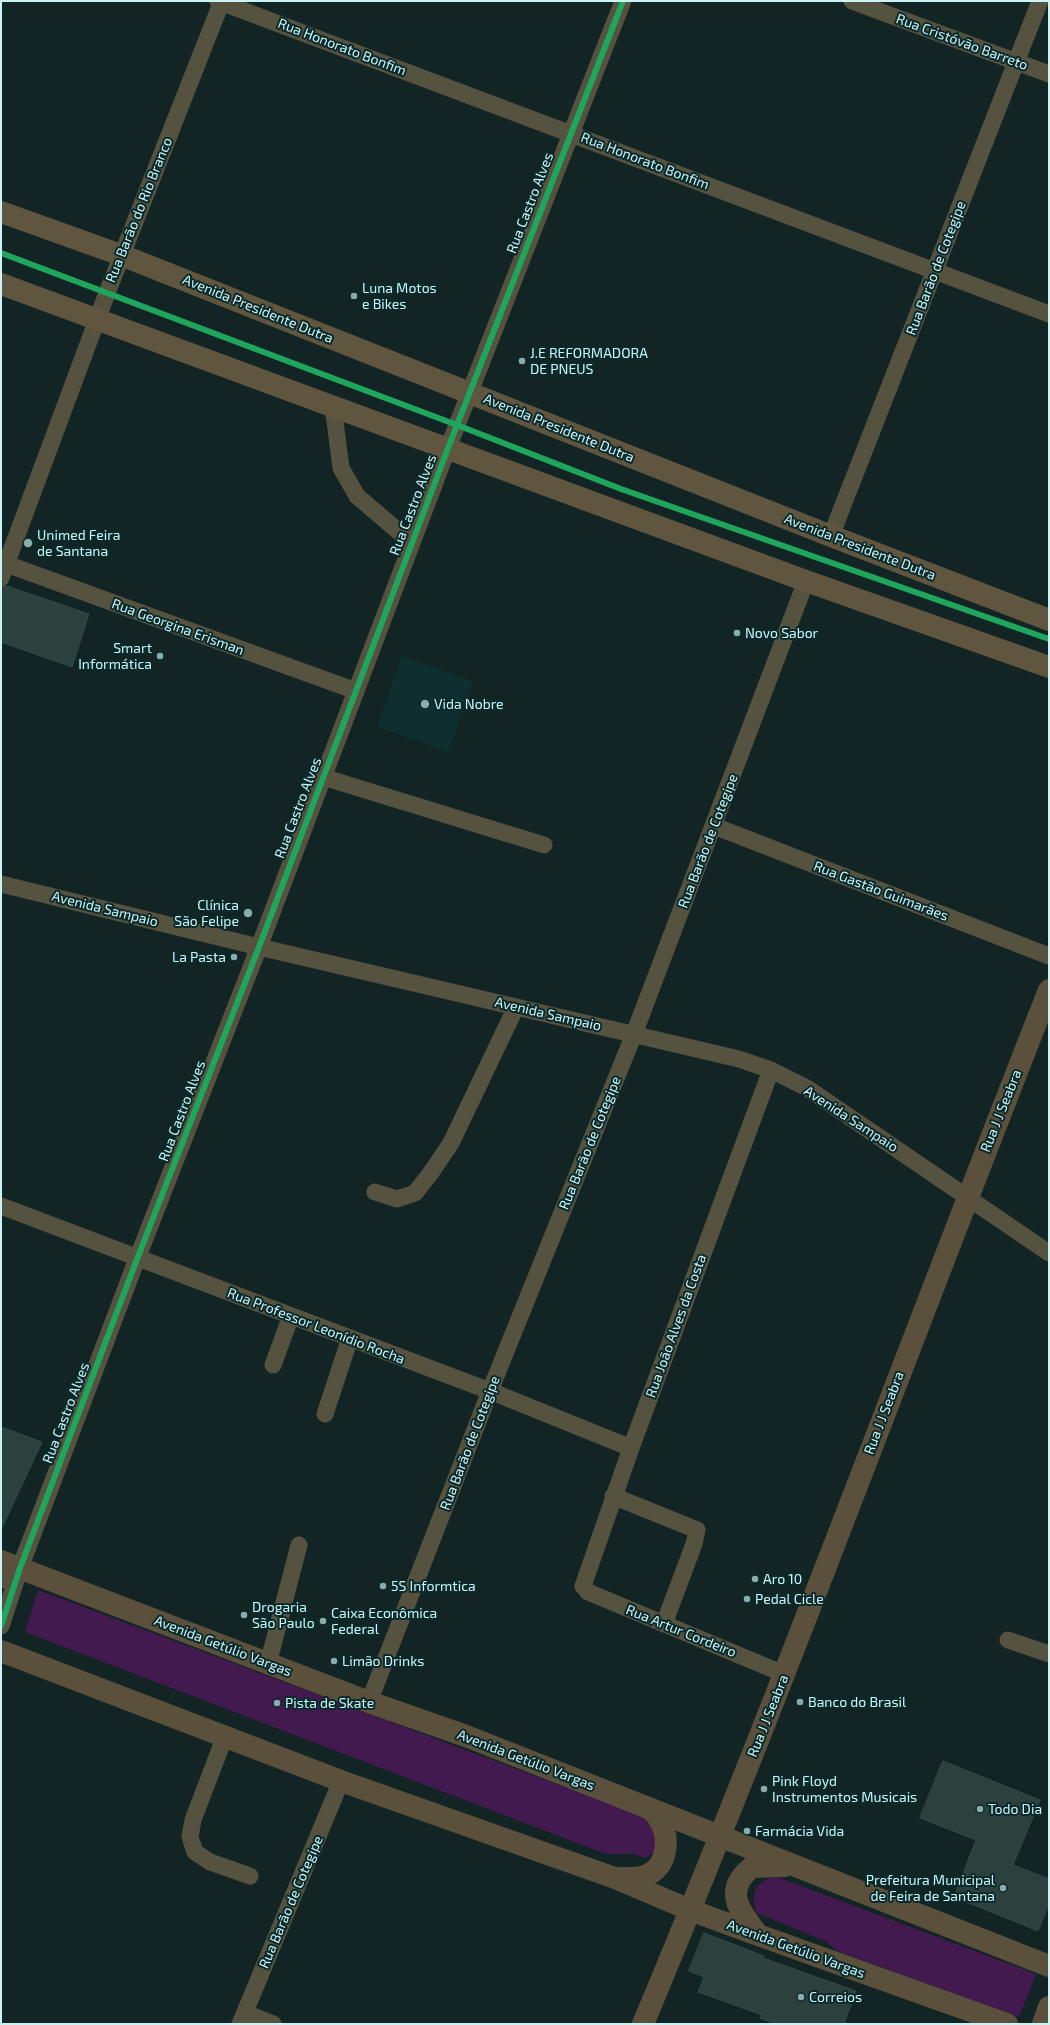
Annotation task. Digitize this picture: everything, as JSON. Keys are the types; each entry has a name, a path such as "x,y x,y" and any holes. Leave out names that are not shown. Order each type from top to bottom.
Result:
{"highway":[{"name":"Avenida Presidente Dutra","path":"1,212 121,255 831,536 1049,620"},
{"path":"1,284 806,581 1049,666"}],"main road":[{"name":"Rua J J Seabra","path":"643,2024 784,1674 967,1198 1049,990"},
{"name":"Avenida Getúlio Vargas","path":"10,1565 268,1664 466,1736 791,1866 1049,1966"},
{"name":"Avenida Getúlio Vargas","path":"1,1651 341,1781 615,1878 690,1910 1007,2024"},
{"path":"615,1878 637,1878 649,1874 658,1867 664,1856 666,1836 659,1819 649,1808"},
{"path":"758,1935 738,1909 736,1890 739,1881 752,1867 791,1866"},
{"path":"1042,2024 1049,2007"}],"street":[{"name":"Rua Honorato Bonfim","path":"221,1 1049,314"},
{"name":"Rua Barão do Rio Branco","path":"3,568 121,255 221,1"},
{"name":"Rua Castro Alves","path":"1,1626 10,1565 137,1259 259,948 448,448 622,1"},
{"name":"Rua Cristóvão Barreto","path":"852,1 1049,74"},
{"name":"Rua Barão de Cotegipe","path":"831,536 1040,1"},
{"path":"332,406 341,468 357,496 412,543"},
{"name":"Rua Georgina Erisman","path":"3,568 356,691"},
{"name":"Rua Barão de Cotegipe","path":"370,1702 490,1391 634,1034 806,581"},
{"path":"323,776 544,845"},
{"name":"Rua Gastão Guimarães","path":"714,826 1049,956"},
{"name":"Avenida Sampaio","path":"1,884 259,948 739,1059 770,1070 807,1088 1049,1253"},
{"path":"375,1192 397,1198 403,1197 415,1193 430,1174 451,1143 516,1007"},
{"name":"Rua João Alves da Costa","path":"583,1583 630,1448 770,1070"},
{"name":"Rua Professor Leonídio Rocha","path":"1,1206 137,1259 490,1391 630,1448"},
{"path":"273,1365 291,1316"},
{"path":"325,1414 350,1338"},
{"path":"613,1496 697,1530 694,1544 664,1624"},
{"path":"268,1664 299,1545"},
{"path":"1,1580 10,1565"},
{"name":"Rua Artur Cordeiro","path":"583,1583 584,1590 588,1592 784,1674"},
{"path":"1008,1640 1049,1654"},
{"path":"225,1736 192,1820 190,1838 195,1852 210,1862 250,1876"},
{"name":"Rua Barão de Cotegipe","path":"243,2018 341,1781"},
{"path":"243,2018 273,2024"}],"shaded area":[{"name":"Vida Nobre","path":"402,656 473,681 448,752 377,727"},
{"path":"38,1590 647,1818 652,1821 657,1850 646,1858 634,1854 606,1854 25,1632"},
{"path":"777,1877 1036,1974 1019,2017 837,1951 825,1941 757,1913 754,1906 754,1894 756,1889 764,1881"}],"building":[{"path":"7,586 89,614 72,667 1,642 1,588"},
{"path":"1,1427 42,1442 1,1530"},
{"path":"943,1761 1040,1800 1013,1865 1049,1879 1049,1904 1038,1931 954,1897 976,1840 920,1818"},
{"path":"704,1933 764,1956 763,1958 856,1991 844,2024 776,2024 760,2018 762,2015 698,1992 704,1977 689,1971"}],"cycle path":[{"path":"1,1626 20,1568 137,1259 259,947 448,448 623,1"},
{"path":"1,253 457,425 621,489 1049,639"}],"place":[{"name":"Luna Motos e Bikes","path":"354,296"},
{"name":"J.E REFORMADORA DE PNEUS","path":"522,361"},
{"name":"Unimed Feira de Santana","path":"28,543"},
{"name":"Novo Sabor","path":"737,633"},
{"name":"Smart Informática","path":"160,656"},
{"name":"Vida Nobre","path":"425,704"},
{"name":"Clínica São Felipe","path":"248,913"},
{"name":"La Pasta","path":"234,957"},
{"name":"Aro 10","path":"755,1579"},
{"name":"5S Informtica","path":"383,1586"},
{"name":"Pedal Cicle","path":"747,1599"},
{"name":"Drogaria São Paulo","path":"244,1615"},
{"name":"Caixa Econômica Federal","path":"323,1621"},
{"name":"Limão Drinks","path":"334,1661"},
{"name":"Banco do Brasil","path":"800,1702"},
{"name":"Pista de Skate","path":"277,1703"},
{"name":"Pink Floyd Instrumentos Musicais","path":"764,1789"},
{"name":"Todo Dia","path":"980,1809"},
{"name":"Farmácia Vida","path":"747,1831"},
{"name":"Prefeitura Municipal de Feira de Santana","path":"1003,1888"},
{"name":"Correios","path":"801,1997"}]}
